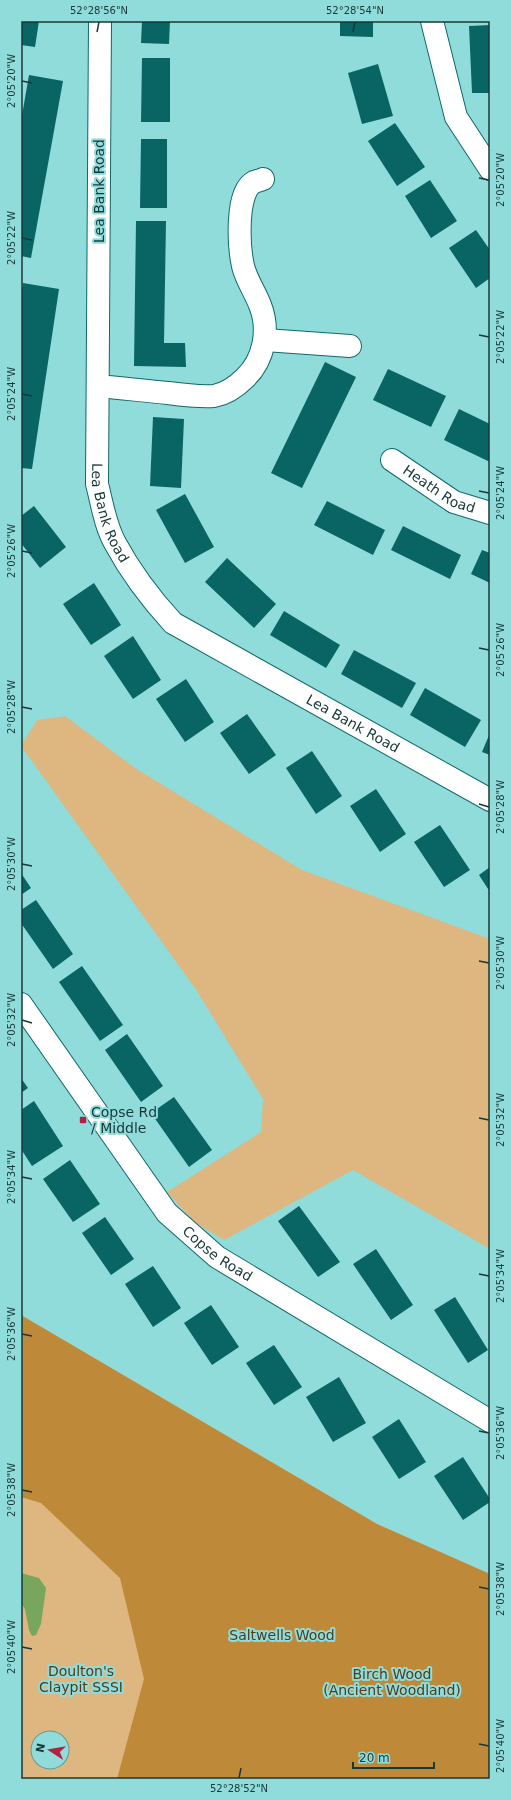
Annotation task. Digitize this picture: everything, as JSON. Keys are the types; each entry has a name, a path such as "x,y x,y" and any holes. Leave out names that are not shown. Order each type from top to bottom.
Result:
{"street":[{"name":"Lea Bank Road","path":"100,21 97,484 114,542 154,602 173,623 490,800"},
{"path":"432,21 456,117 490,169"},
{"path":"98,386 215,396 235,387 248,375 260,355 265,340 261,307 244,267 240,226 241,207 246,193 253,182 263,179"},
{"path":"265,340 350,346"},
{"name":"Heath Road","path":"392,460 454,502 490,513"},
{"name":"Copse Road","path":"21,1004 167,1214 217,1257 490,1421"}],"green space":[{"path":"65,716 135,768 302,870 490,939 490,1249 353,1170 224,1240 194,1222 167,1192 261,1132 263,1099 197,991 21,746 37,720"},
{"name":"Saltwells Wood","path":"21,1315 377,1524 490,1574 490,1779 21,1779"},
{"name":"Saltwells Wood","path":"21,1315 377,1524 490,1574 490,1779 117,1779 144,1679 120,1578 41,1503 21,1497"}],"shaded area":[{"path":"21,1573 39,1578 46,1588 41,1624 36,1635 32,1636 29,1630 25,1609 21,1603"}],"building":[{"path":"21,21 39,21 35,47 21,45"},
{"path":"142,21 170,21 169,44 141,43"},
{"path":"340,21 373,21 373,37 340,36"},
{"path":"490,25 490,93 472,93 469,26"},
{"path":"142,58 170,58 170,122 141,122"},
{"path":"378,64 393,116 362,124 348,73"},
{"path":"29,75 63,81 31,258 21,256 21,121"},
{"path":"395,123 425,167 397,186 368,141"},
{"path":"141,139 167,139 167,208 140,208"},
{"path":"430,180 457,221 431,238 405,196"},
{"path":"136,221 166,221 164,343 185,343 186,367 134,366"},
{"path":"476,230 490,250 490,278 476,288 449,248"},
{"path":"23,283 59,289 32,469 21,468 21,298"},
{"path":"325,362 356,377 302,488 271,473"},
{"path":"388,369 446,396 431,427 373,400"},
{"path":"459,409 490,424 490,462 444,440"},
{"path":"153,417 184,419 181,488 150,486"},
{"path":"185,494 214,547 185,563 156,510"},
{"path":"327,501 385,530 373,555 314,525"},
{"path":"34,506 66,547 40,568 21,543 21,516"},
{"path":"403,526 461,555 450,579 391,550"},
{"path":"482,550 490,553 490,583 471,574"},
{"path":"227,558 276,604 254,628 205,582"},
{"path":"94,583 121,625 91,645 63,604"},
{"path":"284,611 340,645 326,668 270,635"},
{"path":"133,636 161,680 133,699 104,656"},
{"path":"354,650 416,683 402,708 341,674"},
{"path":"186,679 214,722 185,742 156,699"},
{"path":"425,688 481,720 465,747 410,715"},
{"path":"247,714 276,755 249,774 220,733"},
{"path":"490,733 490,755 482,752"},
{"path":"312,751 342,796 316,814 286,768"},
{"path":"376,789 406,834 380,852 350,806"},
{"path":"440,825 470,870 444,887 414,842"},
{"path":"490,867 490,892 479,875"},
{"path":"21,873 31,888 21,895"},
{"path":"36,900 73,954 53,969 21,923 21,910"},
{"path":"82,966 123,1025 100,1041 59,982"},
{"path":"127,1034 163,1086 141,1102 105,1050"},
{"path":"21,1078 28,1088 21,1093"},
{"path":"174,1097 212,1150 189,1167 151,1113"},
{"path":"34,1101 63,1146 32,1166 21,1149 21,1110"},
{"path":"70,1160 100,1204 73,1222 43,1179"},
{"path":"299,1206 340,1262 318,1277 278,1221"},
{"path":"105,1217 134,1259 111,1275 82,1233"},
{"path":"376,1249 413,1305 391,1320 353,1264"},
{"path":"153,1266 181,1308 153,1327 125,1284"},
{"path":"455,1297 488,1350 468,1363 434,1310"},
{"path":"211,1305 239,1347 212,1365 184,1323"},
{"path":"274,1345 302,1387 274,1405 246,1363"},
{"path":"339,1377 366,1423 333,1442 306,1397"},
{"path":"399,1419 426,1462 399,1479 372,1437"},
{"path":"463,1457 490,1499 490,1502 463,1520 434,1476"}],"place":[{"name":"Copse Rd / Middle","path":"83,1120"}],"park label":[{"name":"Doulton's Claypit SSSI","path":"81,1680"},
{"name":"Birch Wood (Ancient Woodland)","path":"392,1682"}]}
